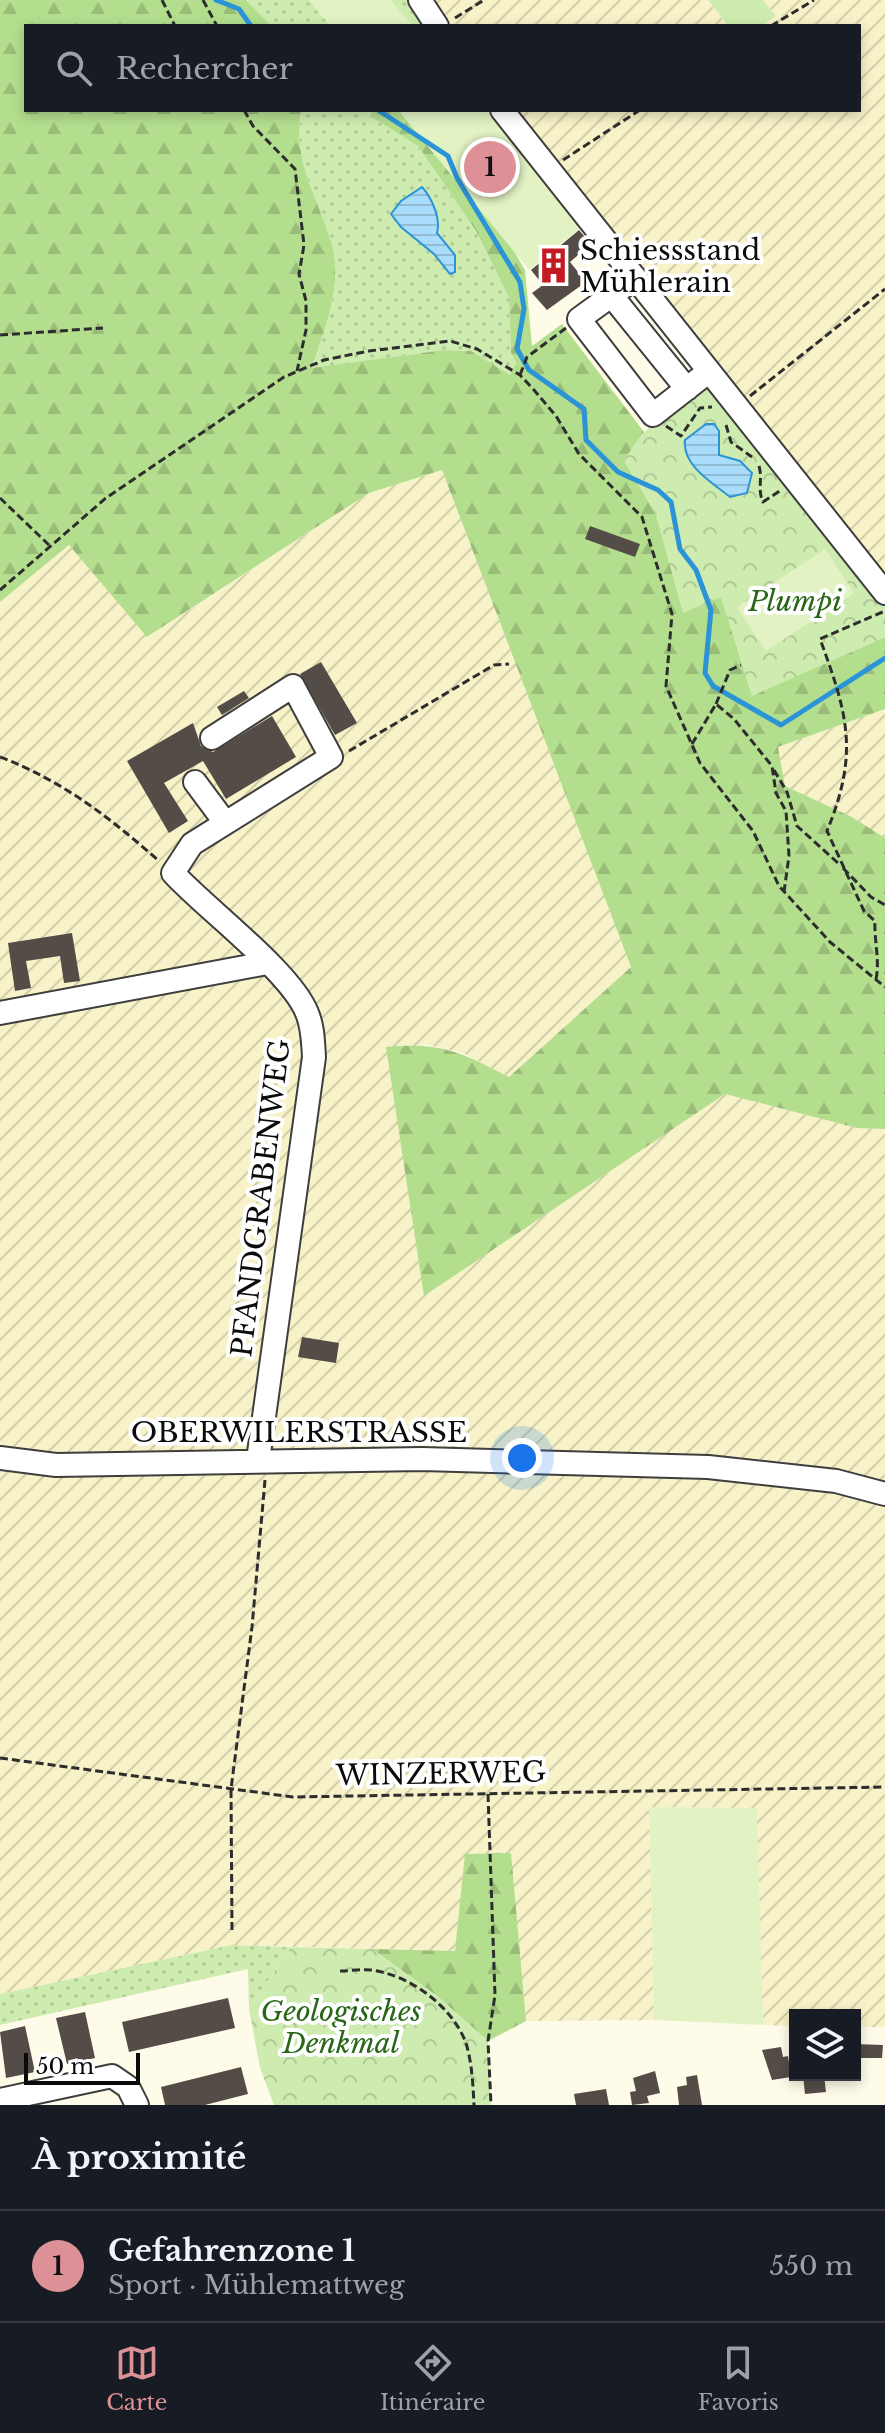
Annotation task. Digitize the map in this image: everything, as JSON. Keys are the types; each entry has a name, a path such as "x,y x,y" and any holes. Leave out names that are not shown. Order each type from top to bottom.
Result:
{"street":[{"path":"420,0 444,23"},
{"path":"504,112 708,372 726,412 795,481 885,593"},
{"path":"634,279 579,319 653,415 708,372"},
{"path":"611,295 687,389"},
{"path":"173,873 192,844 224,821 331,757 293,686 212,738"},
{"path":"195,782 224,821"},
{"name":"PFANDGRABENWEG","path":"173,873 296,993 306,1011 314,1057 262,1460"},
{"path":"0,1013 267,963"},
{"name":"OBERWILERSTRASSE","path":"0,1458 56,1465 422,1459 708,1467 836,1481 885,1494"},
{"path":"0,2100 112,2076 128,2087 137,2105"}],"path":[{"path":"162,0 174,24"},
{"path":"203,0 216,24"},
{"path":"444,23 484,0"},
{"path":"774,24 814,0"},
{"path":"245,112 253,126 295,169 304,245 299,274 306,301 306,330 297,371"},
{"path":"548,169 637,112"},
{"path":"653,415 681,436 700,408 726,412 885,289"},
{"path":"520,375 527,357 579,319"},
{"path":"0,335 103,328"},
{"path":"0,590 106,498 297,371 324,360 450,341 477,349 520,375 556,416 579,454 642,517 672,614 666,686 700,763 753,831 784,892 830,942 885,987"},
{"path":"726,412 731,442 759,465 762,474 757,490 763,502 795,481"},
{"path":"0,498 49,545"},
{"path":"876,979 875,921 864,911 827,831 841,795 847,764 845,705 820,639 885,611"},
{"path":"331,757 350,750 494,665 509,664"},
{"path":"692,744 716,704 730,670 741,665"},
{"path":"716,704 734,719 772,766 787,792 797,826 871,897 885,905"},
{"path":"0,757 30,768 100,809 173,873"},
{"path":"772,766 776,793 786,811 789,856 784,892"},
{"path":"232,1930 231,1789 252,1627 262,1460"},
{"name":"WINZERWEG","path":"0,1758 293,1797 432,1792 488,1794 885,1787"},
{"path":"488,1794 495,1995 488,2041 491,2105"},
{"path":"340,1971 371,1970 415,1987 434,1999 449,2014 466,2045 474,2105"}],"shaded area":[{"path":"415,0 708,0 726,24 432,24"},
{"path":"763,0 885,0 885,596 501,112 861,112 861,24 764,24 775,16"},
{"path":"442,470 631,967 509,1077 463,1053 424,1044 425,1295 725,1094 857,1128 885,1129 885,2027 861,2027 861,2009 789,2009 789,2026 763,2025 756,1808 649,1807 654,2020 526,2021 510,1853 466,1854 456,1951 232,1945 0,1994 0,602 69,545 148,637 369,493"},
{"path":"885,709 885,838 852,817 785,786 778,747"}],"green space":[{"path":"0,0 246,0 269,24 24,24 24,112 301,112 299,129 303,162 331,241 335,273 331,306 312,368 444,350 471,351 510,375 516,363 511,353 509,298 476,231 418,146 373,118 371,112 414,112 468,172 525,270 532,346 562,324 644,432 624,460 656,514 683,612 721,596 752,695 885,637 885,709 778,747 785,786 852,817 885,838 885,1129 857,1128 725,1094 424,1296 386,1047 422,1046 450,1051 509,1077 631,967 442,470 369,493 147,637 69,545 0,602"},
{"path":"246,0 415,0 432,24 269,24"},
{"path":"309,0 390,0 411,24 328,24"},
{"path":"708,0 763,0 776,16 764,24 726,24"},
{"path":"301,112 371,112 373,118 418,146 476,231 509,298 511,353 516,363 510,376 471,351 444,350 312,369 331,306 335,273 331,241 303,162 299,129"},
{"path":"400,112 488,112 585,224 529,270"},
{"name":"Plumpi","path":"709,382 885,596 885,637 752,696 721,597 683,613 656,514 624,460 644,432"},
{"name":"Plumpi","path":"825,549 854,593 766,651 737,607"},
{"path":"649,1807 757,1808 763,2025 654,2020"},
{"path":"511,1853 526,2021 488,2041 437,1996 372,1949 455,1951 465,1854"},
{"path":"232,1945 291,1947 249,2009 248,1969 0,2025 0,1994"},
{"name":"Geologisches Denkmal","path":"291,1947 372,1949 437,1996 488,2041 491,2105 274,2105 260,2068 249,2009"}],"water":[{"path":"422,187 435,209 437,233 455,255 455,272 450,274 434,254 401,227 391,214 401,201"},
{"path":"706,424 714,424 719,431 719,455 740,461 752,473 747,493 730,497 700,473 688,458 685,440"}],"building":[{"name":"Schiessstand Mühlerain","path":"579,230 591,244 570,262 586,282 547,310 532,293 543,285 531,270"},
{"path":"590,526 640,544 635,557 585,539"},
{"path":"321,662 357,723 335,735 300,674"},
{"path":"244,691 249,698 222,715 217,707"},
{"path":"272,716 296,757 226,799 203,761 164,783 188,821 169,833 127,761 193,723 201,746 213,752"},
{"path":"72,933 80,981 64,983 60,956 26,961 31,988 15,991 8,943"},
{"path":"302,1337 339,1343 336,1363 298,1357"},
{"path":"228,1998 235,2028 129,2052 122,2022"},
{"path":"85,2012 95,2058 67,2064 56,2018"},
{"path":"25,2026 35,2072 6,2078 0,2032"},
{"path":"861,2044 883,2045 882,2058 861,2058"},
{"path":"781,2047 783,2057 788,2056 789,2077 772,2080 762,2050"},
{"path":"241,2067 248,2094 205,2105 165,2105 161,2087"},
{"path":"655,2071 660,2093 647,2096 649,2103 632,2105 630,2092 636,2091 633,2078"},
{"path":"697,2075 702,2105 679,2105 677,2087 687,2085 686,2077"},
{"path":"804,2081 825,2081 826,2092 805,2094"},
{"path":"606,2089 609,2105 576,2105 574,2094"}],"waterway":[{"path":"216,0 239,9 250,24"},
{"path":"381,112 448,156 457,178 520,282 524,309 517,349 529,370 584,409 586,440 618,472 658,490 671,502 680,549 696,570 711,610 705,673 713,686 781,725 885,658"}],"place":[{"name":"Gefahrenzone 1","path":"490,167"},
{"name":"Schiessstand Mühlerain","path":"554,266"}]}
